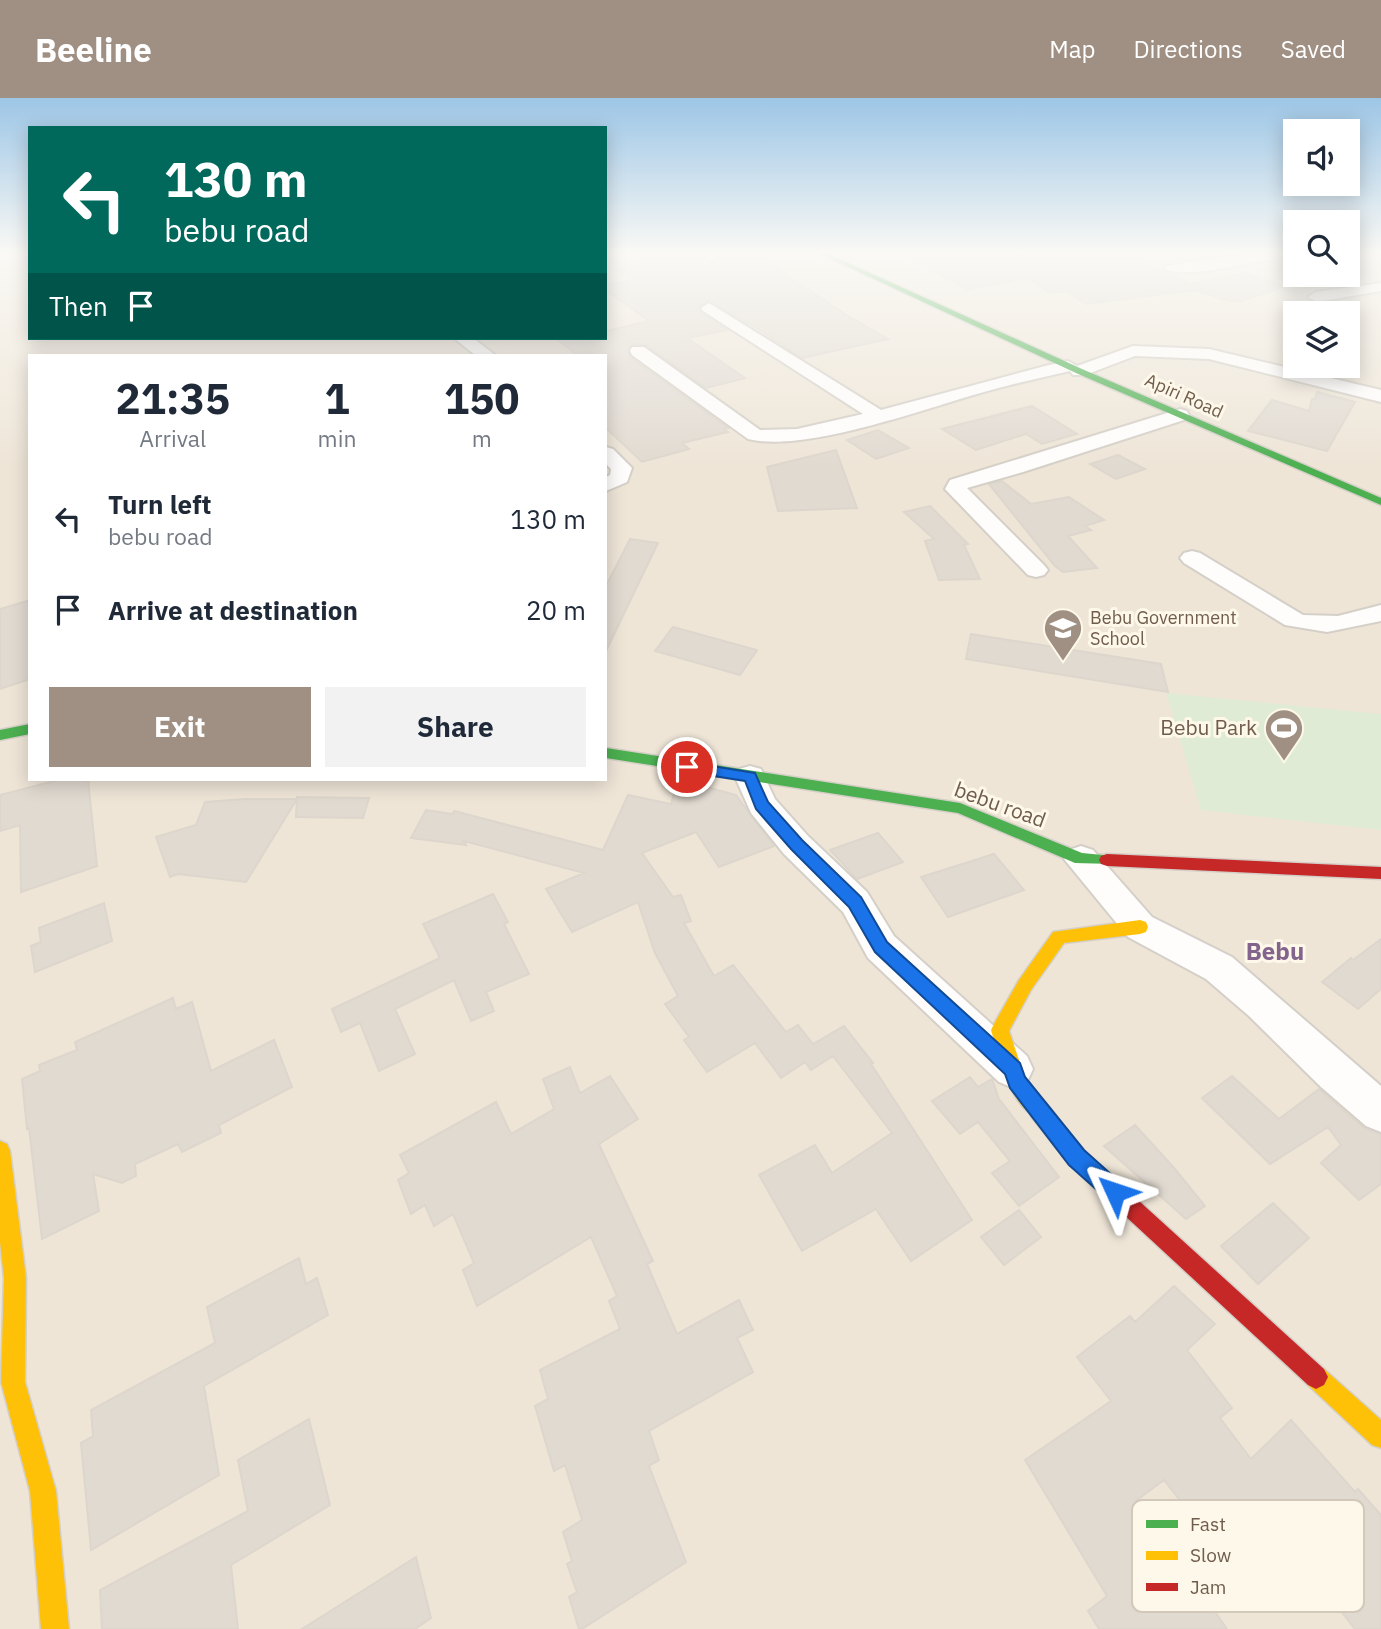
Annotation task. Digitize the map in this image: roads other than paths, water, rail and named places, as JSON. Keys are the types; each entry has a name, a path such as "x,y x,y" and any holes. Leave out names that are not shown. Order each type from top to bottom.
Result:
{"street":[{"path":"735,324 877,415"},
{"name":"Apiri Road","path":"978,324 1381,502"},
{"path":"465,340 485,354"},
{"path":"638,351 754,435 764,439 801,434 1133,351 1209,354 1381,396"},
{"path":"1036,570 956,489 957,484 1016,468 1180,415"},
{"path":"607,454 622,468 620,478 607,484"},
{"path":"1192,558 1294,620 1311,626 1349,623 1381,613"},
{"path":"0,734 28,729"},
{"name":"bebu road","path":"607,753 960,807 1081,859 1381,873"},
{"path":"750,777 762,805 796,845 855,902 881,947 1013,1069"},
{"path":"1081,859 1140,927 1219,968 1262,1004 1335,1074 1381,1112"},
{"path":"1140,927 1059,937 1025,985 1000,1030 1017,1082 1077,1158 1381,1436"},
{"path":"0,1151 15,1278 13,1382 43,1491 55,1629"}],"place":[{"name":"Bebu Government School","path":"1063,662"},
{"name":"Bebu Park","path":"1284,762"}],"district":[{"name":"Bebu","path":"1275,952"}]}
